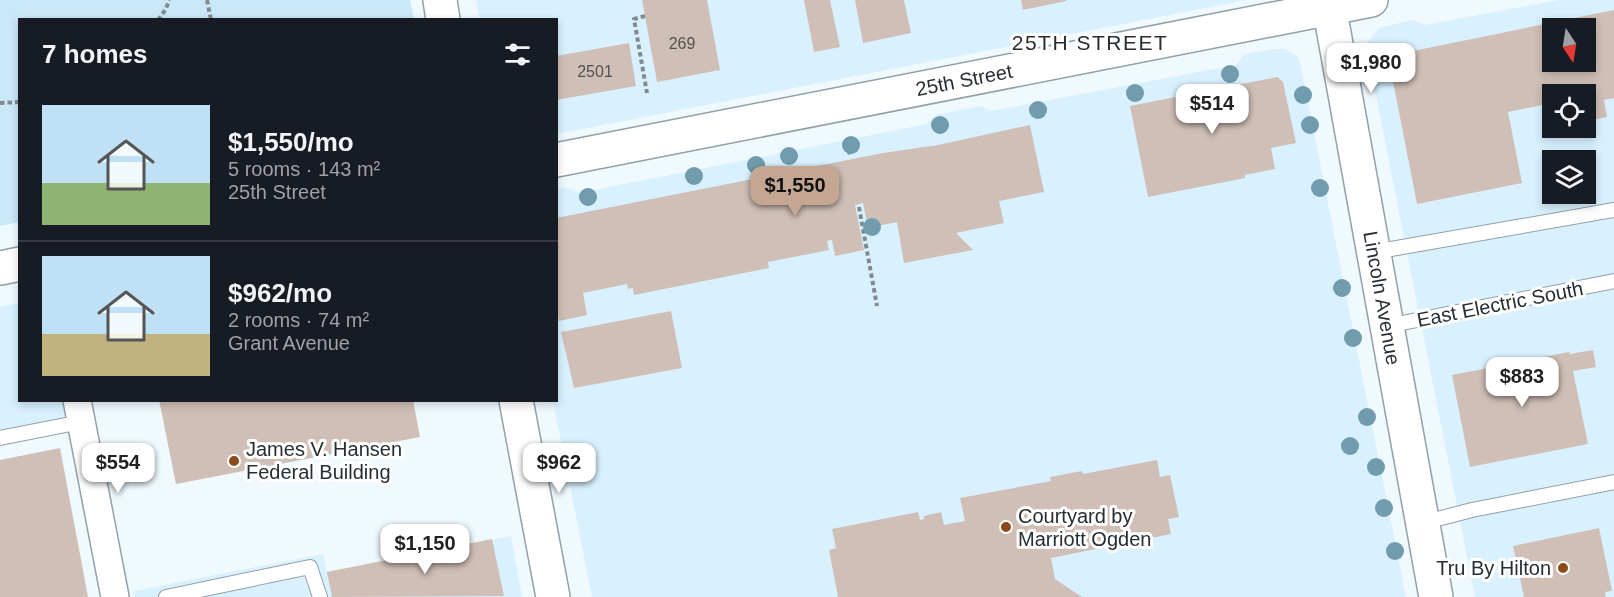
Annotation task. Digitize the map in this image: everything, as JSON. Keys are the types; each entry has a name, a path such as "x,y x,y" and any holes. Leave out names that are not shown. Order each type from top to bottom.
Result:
{"street":[{"path":"440,0 444,18"},
{"name":"25th Street","path":"558,160 1328,4 1371,0"},
{"name":"Lincoln Avenue","path":"1328,4 1436,597"},
{"path":"0,268 18,264"},
{"path":"516,402 553,597"},
{"path":"79,411 115,597"}],"lane":[{"path":"1374,252 1614,210"},
{"name":"East Electric South","path":"1387,326 1614,281"},
{"path":"0,438 79,411"},
{"path":"1422,523 1472,510 1614,482"},
{"path":"166,597 310,567 320,597"}],"path":[{"path":"159,18 169,0"},
{"path":"207,0 211,18"},
{"path":"645,16 634,19 647,93"},
{"path":"0,103 18,102"},
{"path":"849,150 850,156"},
{"path":"859,207 877,306"}],"shaded area":[{"path":"0,0 410,0 414,18 18,18 18,222 0,226"},
{"path":"476,0 1247,0 558,134 558,18 480,18"},
{"path":"1558,0 1614,0 1614,597 1475,597 1367,50 1367,43 1379,28 1412,20 1425,25"},
{"path":"1285,49 1297,56 1300,62 1406,597 592,597 553,402 558,402 558,189 565,187 579,193 927,124 936,115 981,106 991,111 1236,65 1245,54"},
{"path":"18,303 18,402 63,402 67,418 0,431 0,307"},
{"path":"511,536 522,597 135,597 134,591 323,554 327,572"}],"building":[{"path":"642,0 707,0 720,70 657,82"},
{"path":"804,0 830,0 840,47 814,52"},
{"path":"855,0 904,0 911,33 863,43"},
{"path":"1021,0 1066,0 1066,1 1023,10"},
{"path":"1614,10 1614,98 1604,100 1607,117 1596,119 1596,84 1542,84 1542,105 1508,112 1522,183 1417,204 1388,56 1542,25 1542,72 1596,72 1596,18 1575,18"},
{"path":"629,43 636,86 558,100 558,56"},
{"path":"1277,77 1283,82 1296,143 1271,148 1275,169 1245,175 1245,178 1148,197 1130,106"},
{"path":"1030,125 1044,192 999,201 1004,223 956,233 973,250 904,263 897,222 868,228 863,203 855,205 864,250 835,256 832,240 827,241 829,250 768,262 769,268 634,295 633,288 628,289 627,284 583,293 587,315 559,321 558,218 883,153 938,145"},
{"path":"671,311 682,368 574,388 561,332"},
{"path":"1593,350 1596,367 1573,371 1588,444 1470,467 1452,375 1569,352 1570,354"},
{"name":"James V. Hansen Federal Building","path":"159,402 413,402 420,437 176,484"},
{"path":"60,448 88,597 0,597 0,460"},
{"name":"Courtyard by Marriott Ogden","path":"1157,460 1160,477 1170,475 1179,517 1168,519 1171,534 1051,558 1055,579 1082,597 838,597 829,550 836,548 832,529 918,512 920,520 924,519 924,516 941,512 944,525 965,521 960,498 1051,481 1050,477 1082,471 1083,474"},
{"name":"Tru By Hilton","path":"1599,528 1612,591 1605,592 1606,597 1524,597 1513,546"},
{"path":"492,539 504,596 332,597 327,572"}],"place":[{"name":"James V. Hansen Federal Building","path":"234,461"},
{"name":"Courtyard by Marriott Ogden","path":"1006,527"},
{"name":"Tru By Hilton","path":"1563,568"}],"district":[{"name":"25TH STREET","path":"1090,42"}]}
